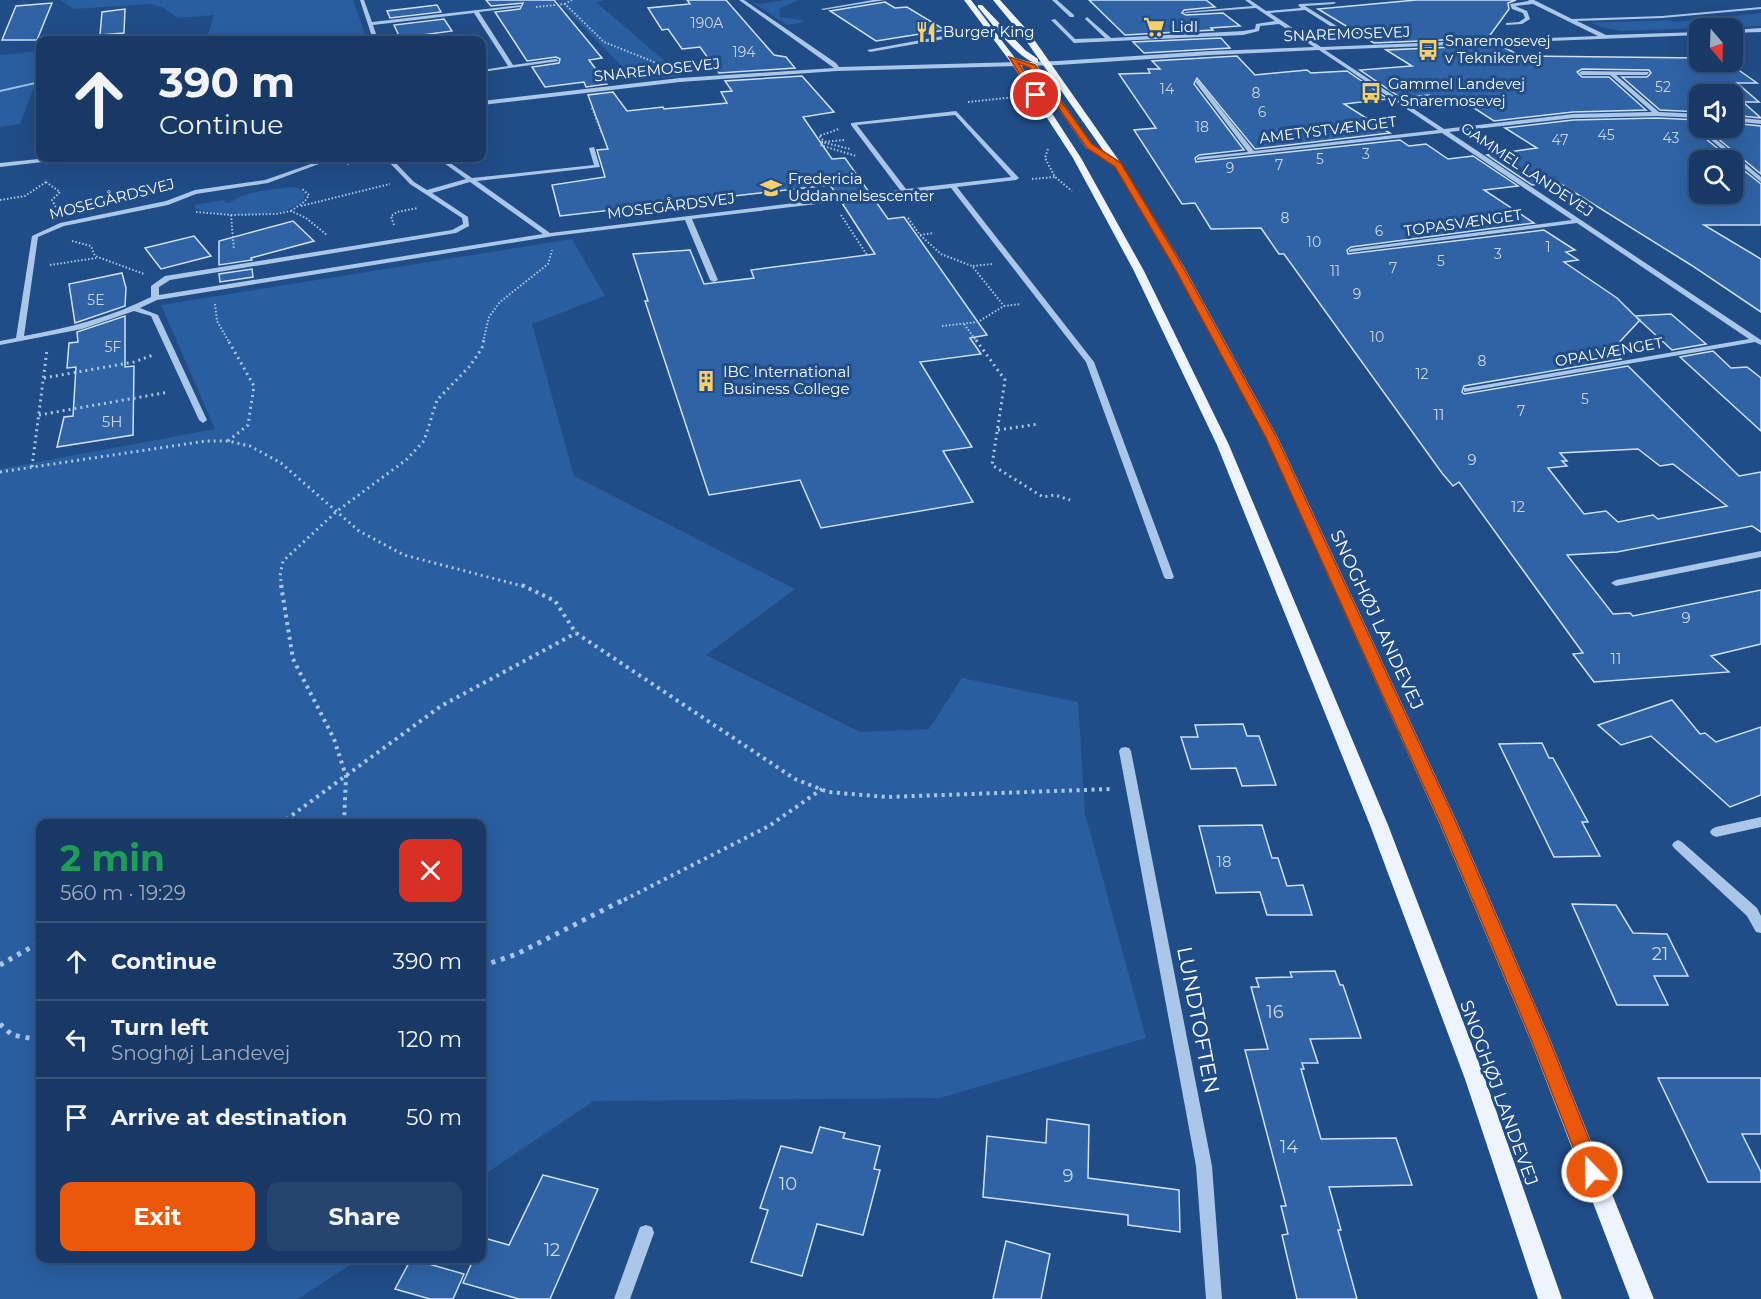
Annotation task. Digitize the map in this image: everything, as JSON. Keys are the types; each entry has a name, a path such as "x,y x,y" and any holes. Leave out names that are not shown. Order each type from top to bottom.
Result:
{"main road":[{"name":"SNOGHØJ LANDEVEJ","path":"969,0 1020,61 1077,158 1139,271 1223,445 1379,825 1475,1079 1550,1299"},
{"path":"969,0 983,8 1020,61 1033,66 1089,146 1118,165"},
{"name":"SNOGHØJ LANDEVEJ","path":"996,0 1044,61 1118,165 1179,267 1272,438 1447,820 1542,1044 1642,1299"},
{"path":"1020,61 1044,61"}],"street":[{"path":"362,0 374,36"},
{"path":"741,0 834,64 837,69"},
{"path":"823,9 883,0"},
{"path":"1054,0 1071,16"},
{"name":"GAMMEL LANDEVEJ","path":"1247,0 1759,342"},
{"path":"1508,24 1528,18 1525,12 1514,8 1512,4 1532,1 1605,37"},
{"path":"1334,3 1300,6 1341,31"},
{"path":"369,24 520,6"},
{"path":"1186,12 1257,7"},
{"path":"1573,21 1662,17 1761,8"},
{"path":"1266,12 1305,9"},
{"path":"476,12 511,67"},
{"path":"1087,18 1110,40"},
{"path":"1053,20 1074,41 1243,33 1257,30 1258,25 1280,22"},
{"path":"1743,31 1761,30"},
{"name":"SNAREMOSEVEJ","path":"1044,61 1689,33"},
{"path":"870,50 959,35"},
{"path":"486,70 556,61"},
{"name":"SNAREMOSEVEJ","path":"486,103 680,80 837,69 1020,61"},
{"path":"1582,73 1647,73"},
{"path":"1611,73 1657,114"},
{"name":"AMETYSTVÆNGET","path":"1198,82 1252,153"},
{"name":"MOSEGÅRDSVEJ","path":"0,344 72,330 135,309 155,298 216,288 549,235 1016,178 956,113 853,124"},
{"name":"AMETYSTVÆNGET","path":"1199,159 1573,116 1689,115"},
{"path":"1743,120 1761,122"},
{"path":"853,124 904,192"},
{"path":"1713,138 1761,180"},
{"path":"427,192 471,180 598,166 592,148"},
{"path":"0,165 36,160"},
{"name":"MOSEGÅRDSVEJ","path":"20,340 35,236 62,224 168,203 195,192 266,182 321,162"},
{"path":"168,278 454,232 467,225 465,217 409,180 392,162"},
{"path":"446,162 549,235"},
{"path":"953,186 1090,362 1169,577"},
{"path":"688,218 714,280"},
{"name":"TOPASVÆNGET","path":"1351,251 1578,221"},
{"name":"MOSEGÅRDSVEJ","path":"155,298 155,286 168,278"},
{"path":"135,309 154,315 203,420"},
{"name":"OPALVÆNGET","path":"1467,390 1759,342"},
{"path":"1616,583 1761,554"},
{"name":"LUNDTOFTEN","path":"1125,751 1204,1166 1214,1299"},
{"path":"1716,832 1761,822"},
{"path":"1678,845 1752,912 1761,928"},
{"path":"622,1299 646,1233"}],"path":[{"path":"520,6 527,8 565,4 572,0"},
{"path":"565,4 604,42 663,66 680,80"},
{"path":"585,91 604,140 592,148"},
{"path":"853,124 819,136 823,142 820,146 883,163"},
{"path":"1051,139 1045,158 1055,177 1080,198"},
{"path":"46,162 43,177 60,192 52,200 54,207 62,212 62,224 70,240 91,246 95,256 142,274 168,278"},
{"path":"300,206 409,180"},
{"path":"0,200 25,196 46,182"},
{"path":"831,200 867,255"},
{"path":"398,240 391,216 397,212 441,202"},
{"path":"291,211 306,218 327,236 331,251"},
{"path":"231,215 236,266"},
{"path":"908,218 933,249 972,266 1004,306"},
{"path":"920,235 934,233"},
{"path":"344,819 346,776 334,740 293,658 280,576 283,561 337,511 406,460 424,441 437,400 470,366 482,348 489,317 500,302 548,264 553,251 549,235"},
{"path":"30,268 100,257"},
{"path":"216,288 217,321 254,386 248,426 228,441"},
{"path":"942,327 978,322 1004,306 1043,301"},
{"path":"964,324 1005,380 992,465 1043,497 1055,495 1070,500"},
{"path":"32,467 49,335"},
{"path":"44,378 134,362 171,351"},
{"path":"39,415 161,394 188,387"},
{"path":"998,430 1038,424"},
{"path":"0,472 206,441 228,441 250,446 281,463 359,531 404,555 525,586 555,601 576,633 795,779 822,789 887,797 1132,789"},
{"path":"287,819 441,706 576,633"},
{"path":"486,965 517,954 769,826 822,789"},
{"path":"0,965 36,944"},
{"path":"0,1024 12,1035 36,1039"}],"shaded area":[{"path":"60,0 353,0 365,34 351,36 208,36 214,15 178,18 162,7 150,4 74,9"},
{"path":"556,0 605,0 596,2 682,76 636,80"},
{"path":"800,0 780,8 779,17 804,22 787,25 752,2 760,4"},
{"path":"1761,13 1761,26 1743,27 1743,18 1713,18"},
{"path":"1669,20 1675,22 1689,21 1689,29 1622,31 1592,23"},
{"path":"36,51 36,89 33,90 20,124 0,127 0,55"},
{"path":"292,187 300,189 305,194 304,199 284,211 239,215 214,213 195,208 195,205 224,200 228,203 254,192"},
{"path":"572,239 605,296 532,324 574,476 795,589 706,655 860,732 929,729 962,678 1078,702 1085,813 1146,1038 940,1098 594,1101 486,1173 486,819 36,819 36,1263 353,1263 298,1299 0,1299 0,469 215,429 161,305"}],"building":[{"path":"486,0 554,0 602,58 589,60 607,84 586,87 584,82 545,87 532,67 559,63 560,59 556,57 527,61 495,12 520,9 523,3 491,6"},
{"path":"687,0 726,0 774,55 786,57 795,68 719,73 700,47 682,49 668,29 662,30 648,8 690,4"},
{"path":"1089,0 1206,0 1215,7 1184,10 1182,13 1186,15 1223,13 1240,26 1211,28 1213,30 1125,35"},
{"path":"1416,0 1516,0 1508,3 1509,9 1488,38 1374,43 1318,9"},
{"path":"885,2 895,8 907,7 945,30 876,41 830,11"},
{"path":"52,3 36,40 2,40 16,6"},
{"path":"437,5 441,12 390,18 387,11"},
{"path":"125,9 124,33 100,35 102,12"},
{"path":"444,19 452,31 399,36 394,25"},
{"path":"1221,38 1230,48 1144,53 1133,42"},
{"path":"1500,45 1520,56 1689,58 1689,72 1741,72 1757,83 1689,84 1689,111 1660,110 1622,77 1647,77 1651,73 1649,70 1582,69 1577,72 1582,77 1609,77 1646,110 1573,112 1494,121 1468,104 1446,106 1429,95 1401,98 1360,70 1412,66 1386,50"},
{"path":"1237,56 1255,75 1307,70 1311,73 1347,71 1388,99 1344,104 1390,133 1255,149 1197,78 1194,84 1244,150 1199,155 1195,158 1196,162 1400,140 1409,146 1426,144 1448,159 1473,156 1518,186 1484,190 1534,223 1351,247 1347,250 1348,254 1544,230 1575,250 1566,252 1578,260 1564,262 1617,298 1635,316 1671,314 1706,344 1672,350 1640,320 1612,350 1621,359 1464,386 1462,392 1464,394 1628,366 1739,476 1761,472 1761,532 1752,526 1617,552 1567,555 1613,614 1630,613 1633,616 1761,590 1761,644 1711,656 1729,672 1594,682 1573,654 1583,653 1459,482 1453,486 1442,473 1284,254 1279,254 1261,228 1211,229 1195,203 1182,204 1134,130 1156,128 1119,74 1150,73 1148,69 1160,69 1152,61","holes":["1638,449 1660,466 1673,464 1727,506 1658,519 1653,515 1618,522 1606,511 1584,514 1548,468 1567,466 1562,461 1567,461 1560,453"]},
{"path":"802,76 834,112 803,117 832,159 845,158 869,192 837,195 830,185 560,216 552,185 605,177 597,150 608,149 588,95 613,92 627,111 663,107 664,109 727,103 721,92 732,91 725,81"},
{"path":"1743,88 1759,102 1743,102"},
{"path":"1743,102 1761,118 1743,116"},
{"path":"1689,119 1689,138 1705,138 1720,150 1689,150 1689,204 1743,204 1743,170 1761,184 1761,225 1704,225 1761,259 1761,312 1691,265 1558,182 1532,185 1487,155 1537,148 1505,128 1573,120"},
{"path":"1743,124 1761,126 1761,174 1743,159 1743,150 1732,150 1717,138 1743,138"},
{"name":"IBC International Business College","path":"874,199 888,219 904,217 987,335 970,338 981,354 920,362 972,447 943,451 973,502 821,528 800,480 709,495 645,301 648,301 633,254 690,250 704,284 754,278 751,270 875,254 842,203"},
{"path":"293,221 314,241 251,258 252,260 219,265 219,241"},
{"path":"194,236 211,256 161,269 145,248"},
{"path":"252,269 253,277 220,282 219,274"},
{"path":"122,273 126,288 125,306 75,323 69,284"},
{"path":"125,316 125,367 134,366 133,435 57,447 64,417 73,416 76,367 67,368 69,343 78,342 77,332"},
{"path":"1713,351 1731,368 1747,367 1761,378 1761,431 1680,357"},
{"path":"1672,700 1700,734 1705,733 1716,742 1761,727 1761,795 1730,807 1651,736 1621,745 1598,725"},
{"path":"1243,724 1247,736 1259,736 1276,785 1242,786 1236,768 1191,769 1181,737 1198,737 1195,725"},
{"path":"1542,743 1549,758 1553,758 1588,822 1582,822 1600,856 1554,857 1499,744"},
{"path":"1262,825 1272,858 1278,858 1287,886 1303,885 1312,915 1267,915 1260,892 1216,893 1199,826"},
{"path":"1572,904 1616,905 1633,933 1667,934 1688,976 1654,976 1668,1005 1617,1005"},
{"path":"1335,971 1340,985 1343,985 1361,1038 1310,1039 1318,1063 1302,1063 1304,1069 1301,1069 1321,1139 1396,1138 1412,1185 1329,1187 1357,1299 1297,1299 1282,1235 1288,1234 1281,1206 1286,1206 1245,1050 1268,1049 1251,987 1259,987 1256,978 1292,977 1290,972"},
{"path":"1658,1078 1761,1078 1761,1134 1742,1134 1761,1172 1761,1182 1708,1182"},
{"path":"1047,1119 1089,1125 1088,1178 1179,1190 1180,1232 1128,1225 1128,1215 983,1197 987,1136 1046,1143"},
{"path":"820,1127 845,1133 843,1138 880,1146 874,1169 880,1170 863,1235 817,1224 802,1276 751,1262 768,1210 760,1208 781,1146 812,1153"},
{"path":"543,1175 598,1189 550,1299 519,1299 463,1283 472,1263 486,1263 486,1239 509,1245"},
{"path":"1006,1241 1050,1254 1041,1299 993,1299"},
{"path":"409,1263 425,1263 464,1274 453,1299 430,1299 395,1289"}],"waterway":[{"path":"0,91 36,83"}],"place":[{"name":"Lidl","path":"1154,27"},
{"name":"Burger King","path":"926,32"},
{"name":"Snaremosevej v Teknikervej","path":"1428,50"},
{"name":"Gammel Landevej v Snaremosevej","path":"1371,93"},
{"name":"Fredericia Uddannelsescenter","path":"771,188"},
{"name":"IBC International Business College","path":"706,381"}],"route":[{"path":"1036,95 1011,58 1033,66 1089,146 1118,165 1179,267 1272,438 1447,820 1542,1044 1592,1172"}]}
